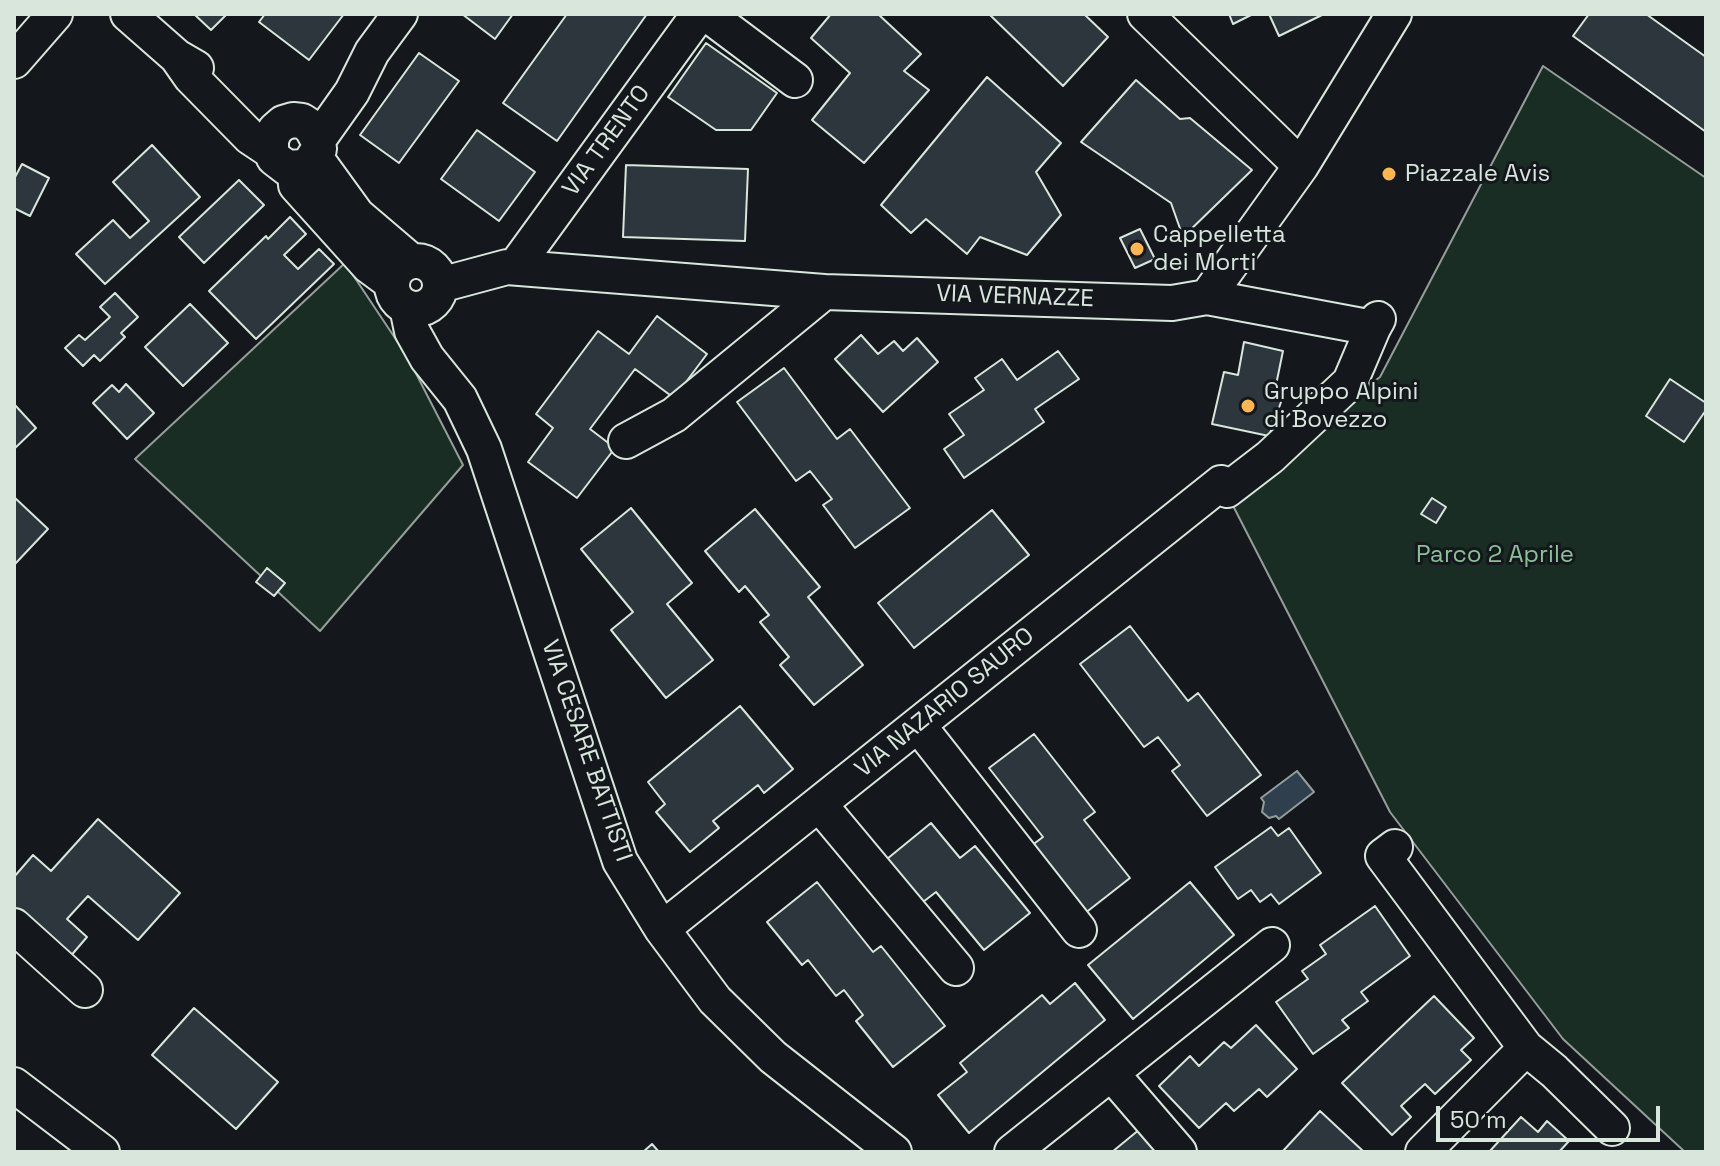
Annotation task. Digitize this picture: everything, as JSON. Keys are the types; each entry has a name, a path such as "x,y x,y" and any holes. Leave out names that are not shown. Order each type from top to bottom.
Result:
{"street":[{"path":"14,61 55,14"},
{"path":"128,14 177,57 191,77 240,127 297,144 418,283"},
{"path":"297,144 352,92 372,52 400,14"},
{"name":"VIA TRENTO","path":"511,267 699,14"},
{"path":"707,14 795,80"},
{"path":"1145,14 1301,166"},
{"path":"1207,297 1301,166 1394,14"},
{"name":"VIA VERNAZZE","path":"418,283 469,254 511,267 824,292 1172,303 1207,297 1375,324 1350,382 1270,457 1227,490"},
{"name":"VIA CESARE BATTISTI","path":"418,283 412,331 427,358 460,399 484,449 510,520 620,861 662,929 715,1000 773,1057 894,1152"},
{"path":"626,441 674,415 824,292"},
{"name":"VIA NAZARIO SAURO","path":"662,929 1221,483 1227,490"},
{"path":"918,725 1079,930"},
{"path":"819,804 956,968"},
{"path":"1395,847 1383,856 1526,1048 1612,1128"},
{"path":"14,926 85,990"},
{"path":"1012,1152 1272,945"},
{"path":"1423,1152 1526,1048"},
{"path":"1111,1073 1179,1152"},
{"path":"14,1085 102,1152"}],"green space":[{"name":"Parco 2 Aprile","path":"1543,66 1706,178 1706,1152 1685,1152 1563,1039 1390,812 1227,494 1380,377"},
{"path":"345,263 407,356 463,465 320,631 135,459"}],"water":[{"path":"1297,771 1314,792 1279,819 1276,816 1269,818 1262,812 1264,802 1261,798"}],"building":[{"path":"194,14 227,14 211,30"},
{"path":"265,14 344,14 309,60 259,22"},
{"path":"462,14 513,14 495,39"},
{"path":"567,14 647,14 557,141 503,103"},
{"path":"831,14 878,14 921,54 904,71 929,90 864,163 812,120 850,73 811,38"},
{"path":"989,14 1084,14 1108,37 1063,86"},
{"path":"1229,14 1253,14 1233,24"},
{"path":"1269,14 1324,14 1279,36"},
{"path":"1589,14 1646,14 1706,57 1706,132 1573,36"},
{"path":"706,43 777,93 751,130 716,130 668,97"},
{"path":"419,53 459,81 399,163 360,135"},
{"path":"987,77 1061,143 1036,172 1061,215 1027,255 980,237 967,254 926,219 911,233 881,205"},
{"path":"1136,80 1180,119 1190,118 1252,170 1183,237 1171,203 1081,142"},
{"path":"477,130 535,172 499,221 441,179"},
{"path":"152,145 200,197 105,284 76,254 113,220 130,238 149,221 113,182"},
{"path":"22,164 49,178 30,216 14,208 14,179"},
{"path":"626,165 748,169 745,241 623,237"},
{"path":"239,180 264,205 204,263 179,237"},
{"path":"290,217 306,234 284,255 298,269 319,249 334,264 256,339 209,291"},
{"name":"Cappelletta dei Morti","path":"1140,229 1155,259 1135,268 1120,238"},
{"path":"115,293 138,317 121,333 125,337 100,361 94,355 83,366 65,348 79,335 85,340 110,317 100,307"},
{"path":"190,304 228,343 183,386 145,347"},
{"path":"657,316 707,354 674,398 635,369 590,429 615,448 577,498 528,462 553,428 536,414 598,331 629,354"},
{"path":"861,335 878,354 894,341 903,351 917,338 938,362 883,412 835,359"},
{"name":"Gruppo Alpini di Bovezzo","path":"1244,342 1283,351 1276,385 1286,388 1269,436 1212,424 1224,372 1238,375"},
{"path":"1058,351 1079,379 1035,409 1044,422 964,478 944,449 964,435 949,414 984,390 975,378 1002,359 1017,380"},
{"path":"784,368 837,439 850,429 910,508 855,548 823,505 832,499 810,471 796,481 737,402"},
{"path":"1670,379 1706,403 1706,410 1684,442 1646,416"},
{"path":"126,384 154,413 127,439 93,403 112,385 119,392"},
{"path":"14,404 36,428 14,449"},
{"path":"14,497 48,529 14,565"},
{"path":"1432,498 1446,507 1436,523 1421,514"},
{"path":"631,508 692,583 667,604 713,660 666,698 611,630 633,612 581,549"},
{"path":"755,509 820,587 808,597 863,665 814,705 780,665 789,657 760,622 769,615 745,586 739,592 705,551"},
{"path":"992,510 1029,555 914,648 878,603"},
{"path":"267,568 285,583 274,596 256,582"},
{"path":"1130,626 1188,701 1198,693 1261,775 1207,816 1172,771 1180,765 1158,737 1144,747 1080,664"},
{"path":"740,706 793,769 764,793 758,785 713,821 719,828 690,852 656,812 665,804 648,782"},
{"path":"1034,734 1095,812 1084,820 1130,878 1084,914 1031,846 1043,837 989,768"},
{"path":"98,819 180,893 138,940 88,896 67,919 87,937 69,958 14,909 14,877 33,855 51,871"},
{"path":"931,823 960,858 975,846 1030,913 984,950 936,892 923,902 887,859"},
{"path":"1271,827 1278,836 1289,828 1321,873 1279,904 1271,894 1260,902 1251,890 1238,899 1215,867"},
{"path":"817,882 873,952 881,946 945,1026 893,1067 856,1021 863,1015 844,990 836,996 808,960 802,965 767,922"},
{"path":"1190,882 1234,935 1133,1019 1088,965"},
{"path":"1375,906 1410,956 1361,992 1368,1001 1342,1020 1349,1028 1313,1054 1276,1002 1308,979 1302,971 1326,954 1320,945"},
{"path":"1075,983 1105,1020 969,1133 938,1095 967,1072 960,1063 1042,995 1050,1004"},
{"path":"1434,996 1474,1038 1461,1050 1471,1060 1435,1094 1425,1084 1401,1106 1411,1117 1392,1135 1342,1083"},
{"path":"194,1008 278,1082 236,1129 152,1055"},
{"path":"1256,1025 1297,1069 1267,1097 1259,1089 1234,1111 1226,1103 1199,1128 1159,1086 1190,1056 1199,1066 1224,1042 1231,1048"},
{"path":"1320,1111 1364,1152 1282,1152"},
{"path":"1521,1117 1538,1132 1547,1121 1569,1141 1559,1152 1489,1152"},
{"path":"1140,1129 1159,1152 1112,1152"},
{"path":"652,1144 659,1152 643,1152"}],"place":[{"name":"Piazzale Avis","path":"1389,174"},
{"name":"Cappelletta dei Morti","path":"1137,249"},
{"name":"Gruppo Alpini di Bovezzo","path":"1248,406"}]}
